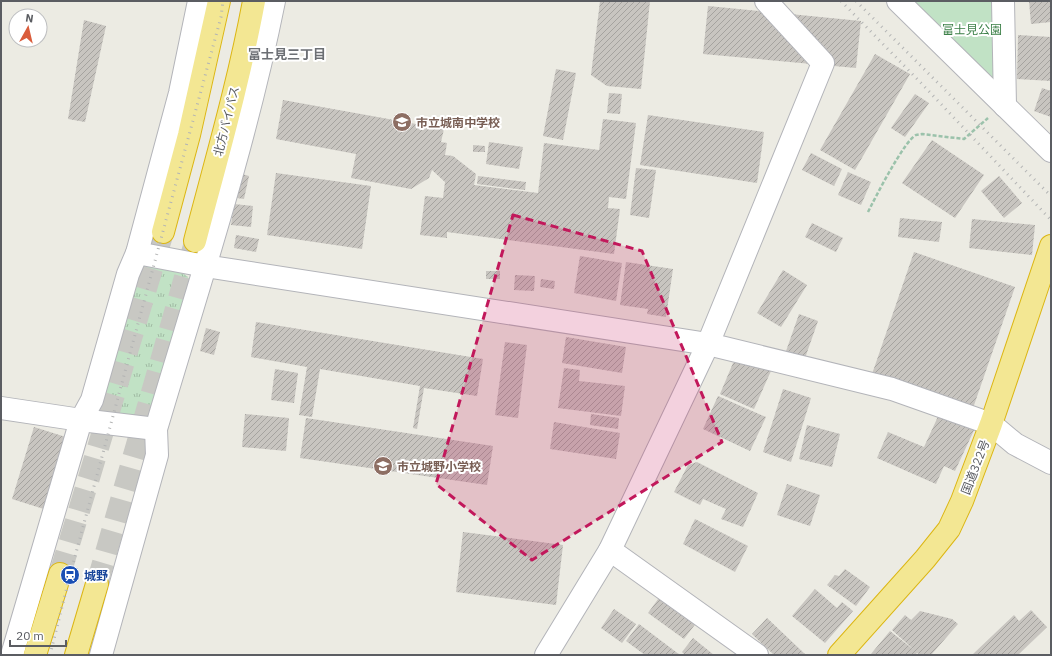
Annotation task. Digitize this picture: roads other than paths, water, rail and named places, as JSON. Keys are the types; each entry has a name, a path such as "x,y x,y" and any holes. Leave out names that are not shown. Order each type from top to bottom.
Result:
{"highway":[{"path":"163,232 189,135 219,1"},
{"name":"北方バイパス","path":"195,241 222,140 254,1"},
{"name":"国道322号","path":"839,655 920,565 949,529 962,502 991,424 1051,246"},
{"path":"35,655 60,574"},
{"path":"76,655 97,584"}],"street":[{"path":"12,655 81,420 92,400 128,274 137,253 180,93 199,1"},
{"path":"101,655 158,455 156,429 240,148 265,46 274,1"},
{"path":"546,655 610,550 708,344 824,63 766,1"},
{"path":"898,1 1051,151"},
{"path":"1003,1 1005,106"},
{"path":"137,253 205,266 708,344 892,389 991,424 1015,444 1051,463"},
{"path":"1,408 156,429"},
{"path":"610,550 757,655"}],"tunnel":[{"path":"60,574 163,232"},
{"path":"97,584 194,246"}],"railway":[{"path":"50,655 70,575 221,17 223,1"},
{"path":"841,1 1051,220"},
{"path":"856,1 1051,196"}],"place":[{"name":"市立城南中学校","path":"402,122"},
{"name":"市立城野小学校","path":"383,466"},
{"name":"城野","path":"70,575"}],"district":[{"name":"富士見三丁目","path":"287,54"}],"park label":[{"name":"富士見公園","path":"972,29"}]}
